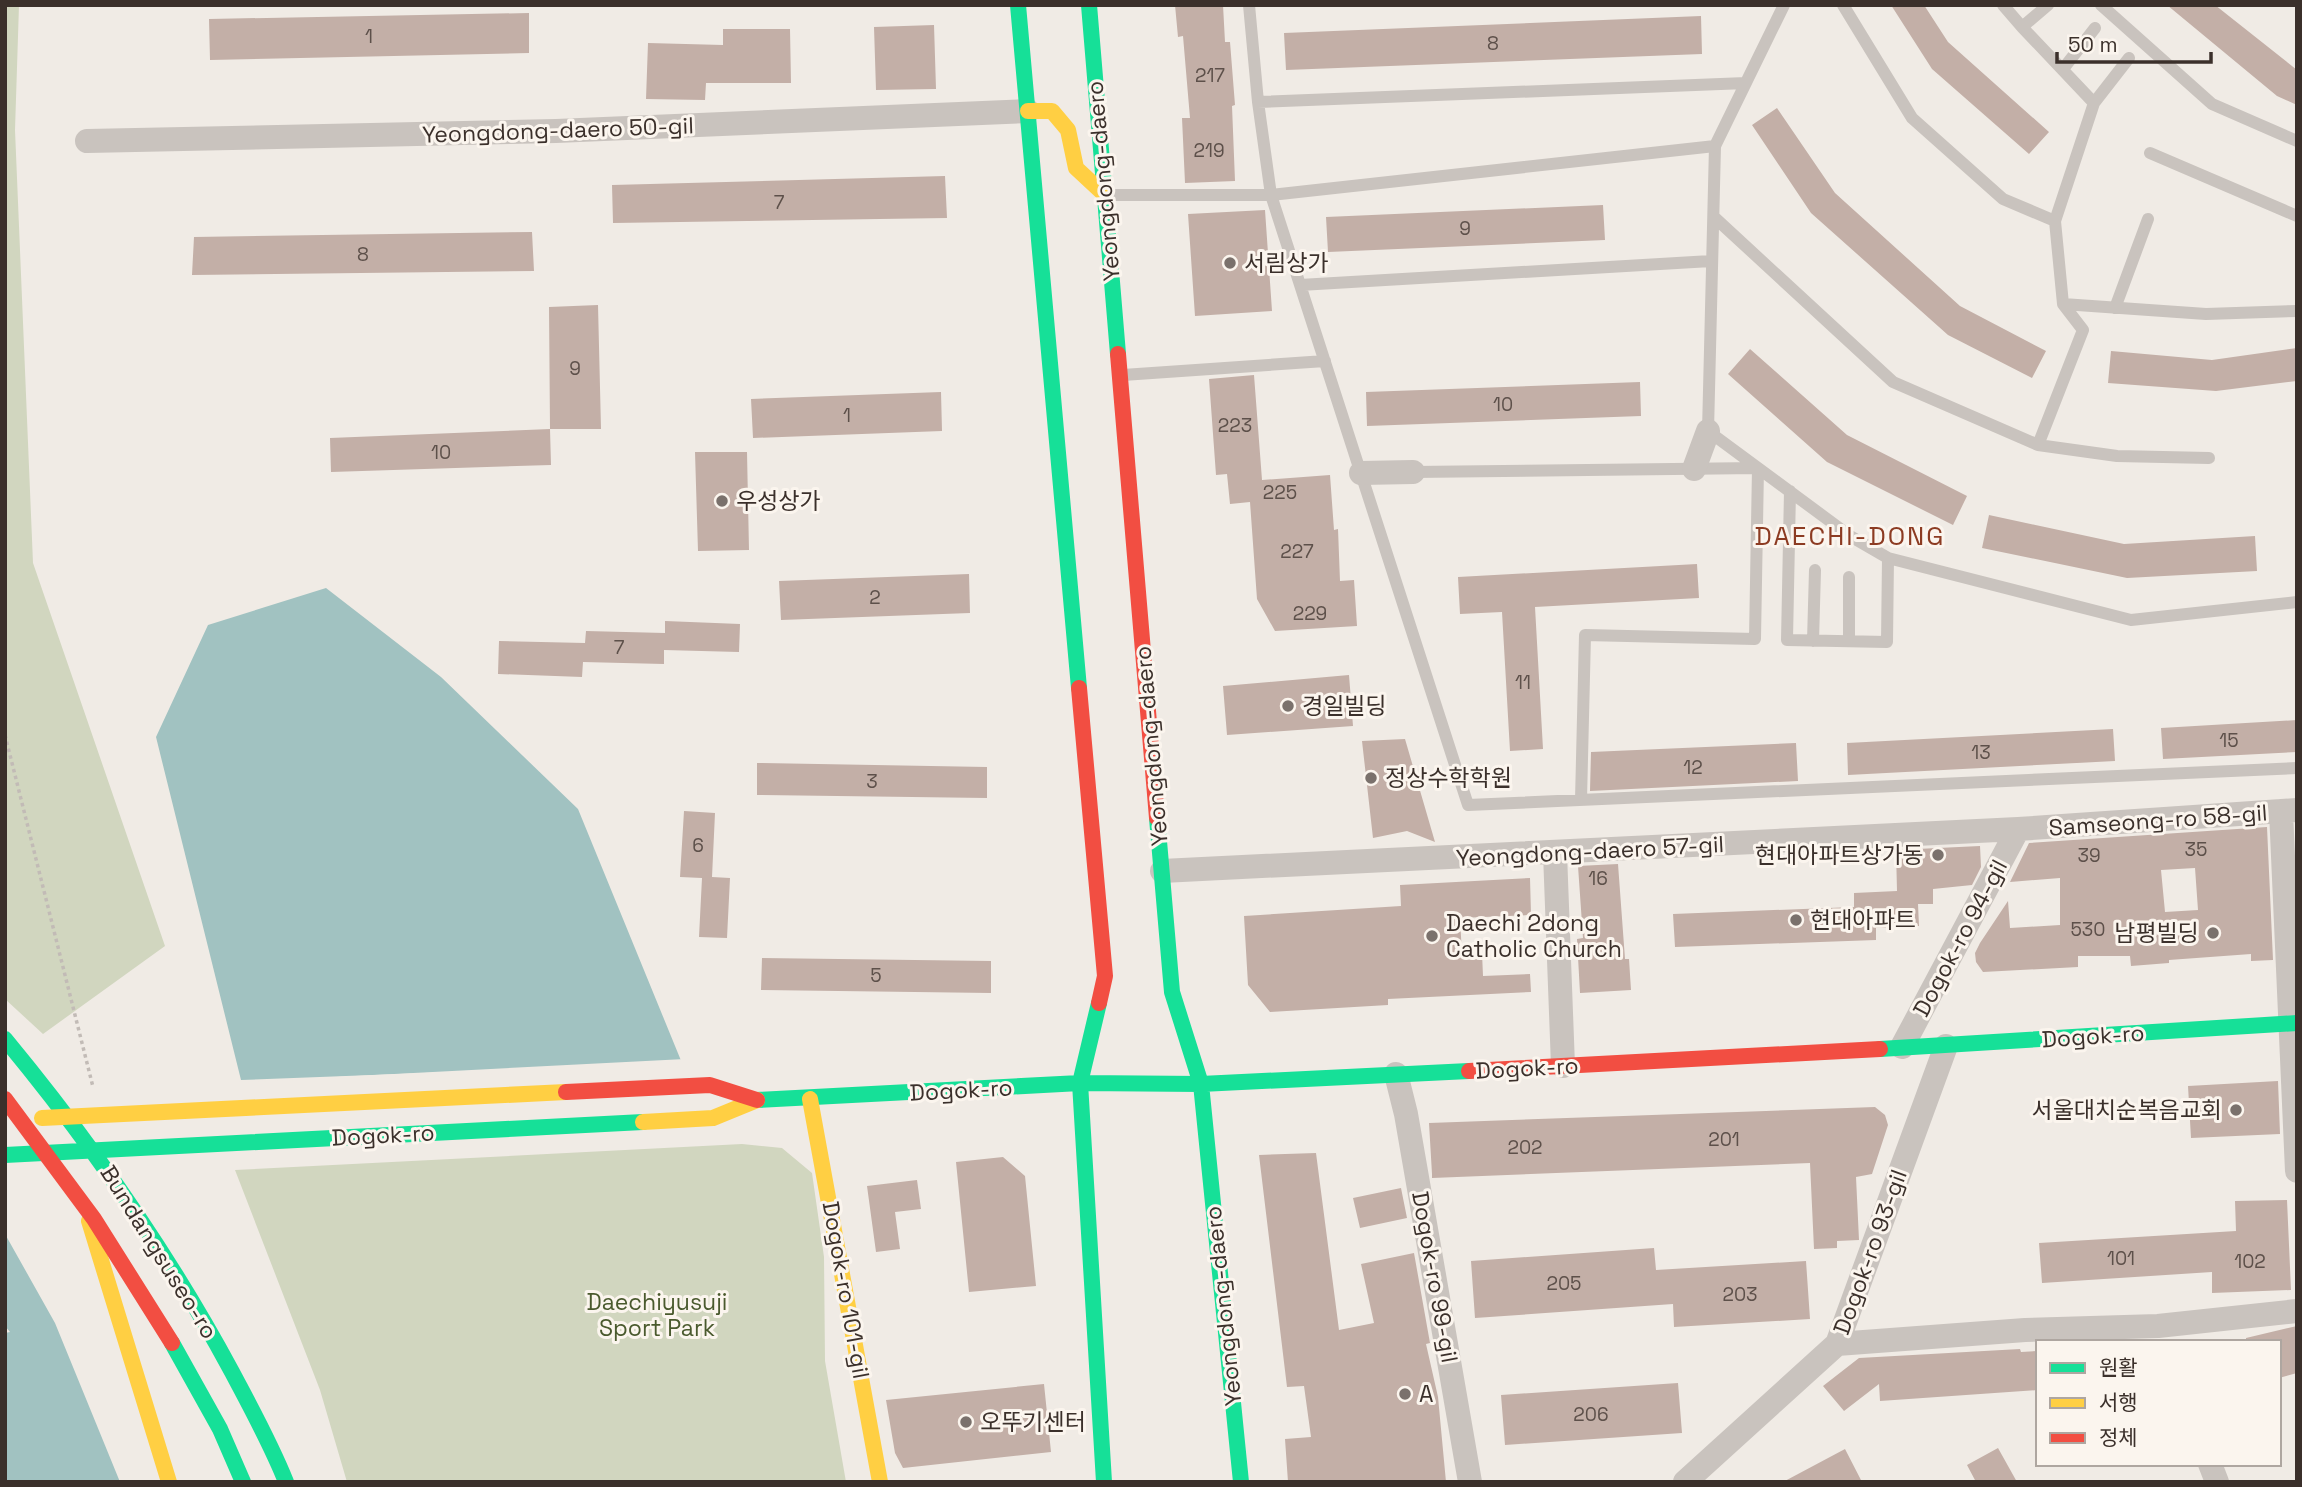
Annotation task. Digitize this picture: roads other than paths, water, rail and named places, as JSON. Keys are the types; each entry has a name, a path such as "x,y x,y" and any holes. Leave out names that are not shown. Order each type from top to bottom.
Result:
{"main road":[{"path":"1018,5 1105,976 1080,1083 1104,1482"},
{"name":"Yeongdong-daero","path":"1089,5 1172,992 1202,1084 1241,1482"},
{"path":"1028,111 1052,111 1068,130 1076,168 1105,195"},
{"name":"Dogok-ro","path":"5,1120 710,1085 757,1100 1080,1083 1202,1084 1945,1046 2294,1023"},
{"name":"Bundangsuseo-ro","path":"5,1039 82,1134 172,1266 229,1367 286,1482"},
{"name":"Bundangsuseo-ro","path":"5,1099 48,1153 126,1266 208,1405 243,1482"},
{"name":"Dogok-ro 101-gil","path":"810,1099 880,1482"},
{"name":"Dogok-ro","path":"5,1155 713,1118 757,1100"},
{"path":"85,1209 169,1482"}],"street":[{"name":"Yeongdong-daero 50-gil","path":"87,141 556,131 1028,111"},
{"path":"1694,469 1708,431"},
{"path":"1361,473 1412,472"},
{"path":"2289,811 2297,1171"},
{"name":"Samseong-ro 58-gil","path":"2018,829 2289,811"},
{"name":"Yeongdong-daero 57-gil","path":"1162,871 2018,829"},
{"name":"Dogok-ro 94-gil","path":"1902,1047 2018,829"},
{"path":"1555,853 1563,1066"},
{"name":"Dogok-ro 93-gil","path":"1685,1482 1837,1344 1945,1046"},
{"name":"Dogok-ro 99-gil","path":"1396,1074 1414,1158 1470,1482"},
{"path":"1837,1344 2025,1330 2161,1334 2297,1311"}],"lane":[{"path":"1249,5 1258,102 1271,195 1468,805 2297,768"},
{"path":"1784,5 1716,146 1708,431 1850,536 1888,558 2131,620 2297,602"},
{"path":"1843,5 1912,118 2003,199 2055,221"},
{"path":"2003,5 2094,103"},
{"path":"2022,27 2048,5"},
{"path":"2101,5 2212,104 2297,141"},
{"path":"2063,69 2095,28"},
{"path":"2038,445 2083,330 2063,304 2055,221 2094,103 2129,58"},
{"path":"1258,102 1746,83"},
{"path":"1105,195 1271,195 1716,146"},
{"path":"2150,153 2297,216"},
{"path":"1714,217 1893,382 2038,445 2117,456 2209,457"},
{"path":"2115,308 2148,219"},
{"path":"1300,285 1711,261"},
{"path":"2063,304 2206,314 2297,311"},
{"path":"1119,375 1325,361"},
{"path":"1412,472 1758,467"},
{"path":"1581,800 1585,635 1755,639 1758,467"},
{"path":"1790,491 1787,640 1886,642 1888,558"},
{"path":"1813,640 1815,570"},
{"path":"1849,577 1849,641"}],"water":[{"path":"326,588 441,677 578,809 682,1063 241,1080 156,737 208,625"},
{"path":"5,1234 55,1323 120,1482 5,1482 5,1333 10,1332 5,1326"}],"place":[{"name":"서림상가","path":"1230,263"},
{"name":"우성상가","path":"722,501"},
{"name":"경일빌딩","path":"1288,706"},
{"name":"정상수학학원","path":"1371,778"},
{"name":"현대아파트상가동","path":"1938,855"},
{"name":"현대아파트","path":"1796,920"},
{"name":"남평빌딩","path":"2213,933"},
{"name":"Daechi 2dong Catholic Church","path":"1432,936"},
{"name":"서울대치순복음교회","path":"2236,1110"},
{"name":"A","path":"1405,1394"},
{"name":"오뚜기센터","path":"966,1422"}],"district":[{"name":"DAECHI-DONG","path":"1850,536"}],"park label":[{"name":"Daechiyusuji Sport Park","path":"657,1315"}]}
